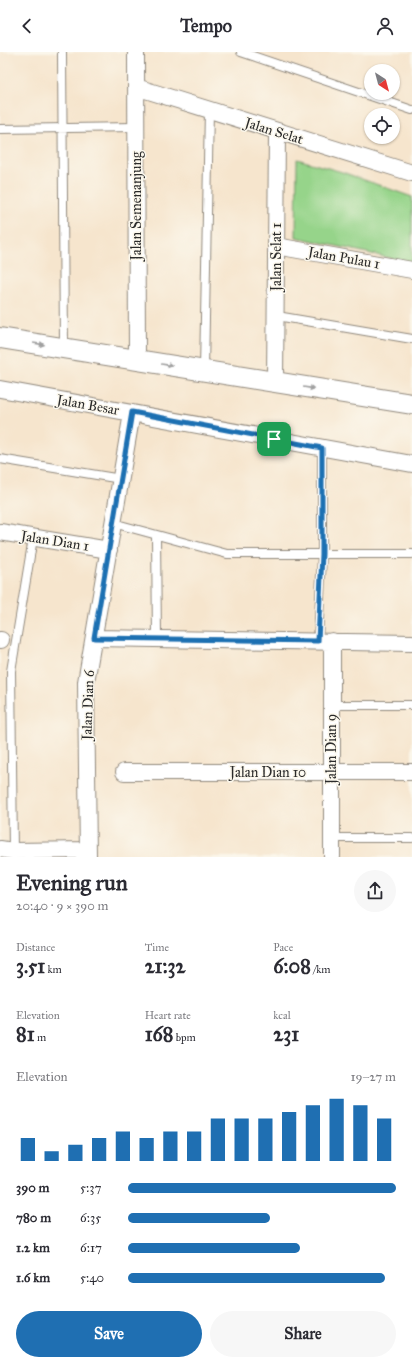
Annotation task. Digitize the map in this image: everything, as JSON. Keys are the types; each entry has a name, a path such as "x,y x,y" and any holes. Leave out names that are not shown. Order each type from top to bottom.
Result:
{"street":[{"name":"Jalan Semenanjung","path":"136,52 137,360"},
{"name":"Jalan Selat","path":"136,87 412,173"},
{"name":"Jalan Selat 1","path":"276,382 277,132"},
{"name":"Jalan Pulau 1","path":"276,246 412,270"},
{"path":"0,338 412,404"},
{"name":"Jalan Besar","path":"0,389 412,464"},
{"name":"Jalan Dian 6","path":"88,854 86,682 132,412"},
{"name":"Jalan Dian 1","path":"0,532 109,550"},
{"path":"94,638 412,643"},
{"name":"Jalan Dian 9","path":"325,641 331,706 332,857"},
{"name":"Jalan Dian 10","path":"124,772 412,772"},
{"path":"8,852 88,854"}],"lane":[{"path":"62,52 64,348"},
{"path":"241,52 412,110"},
{"path":"204,371 209,110"},
{"path":"0,129 136,128"},
{"path":"277,316 412,339"},
{"path":"322,448 322,554 325,641"},
{"path":"0,459 121,479"},
{"path":"113,523 227,554 412,554"},
{"path":"156,535 156,639"},
{"path":"8,852 11,671 33,538"},
{"path":"331,706 412,705"},
{"path":"332,838 412,838"}],"green space":[{"path":"297,159 342,172 412,197 412,263 296,237"}],"route":[{"path":"132,412 274,439 322,448 322,554 318,641 94,638 132,412"}]}
